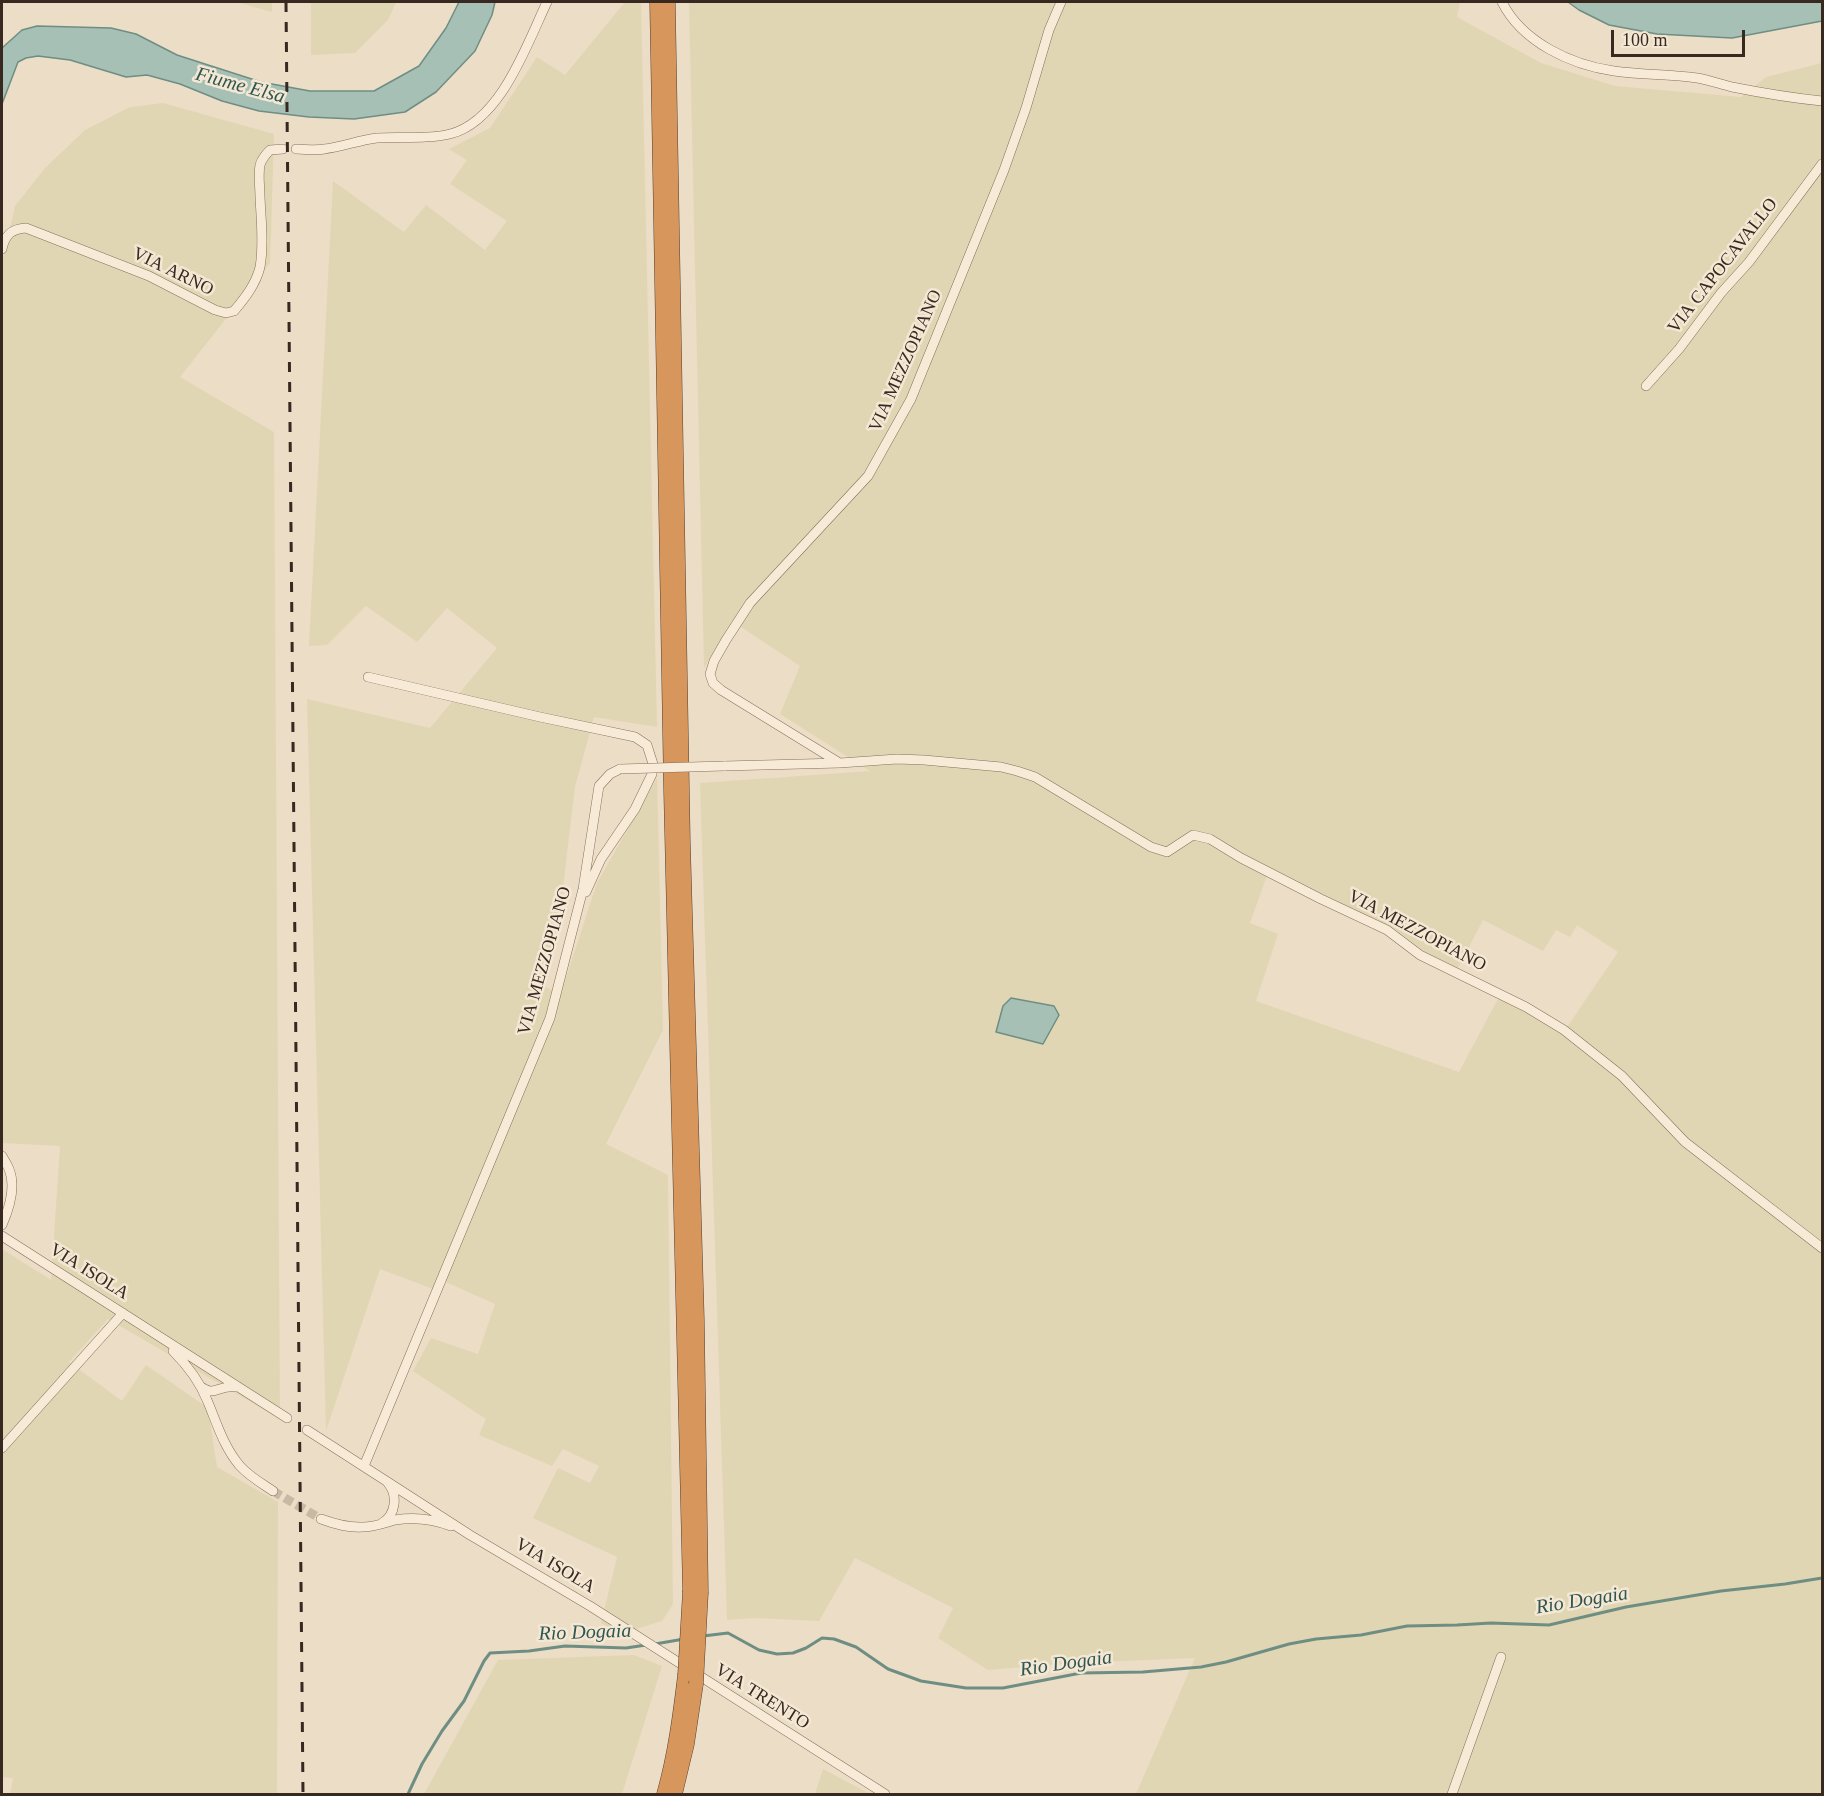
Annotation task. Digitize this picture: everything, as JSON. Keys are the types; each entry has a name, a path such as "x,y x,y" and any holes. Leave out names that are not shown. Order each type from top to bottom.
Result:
{"highway":[{"path":"657,2 670,780 695,1591"},
{"path":"668,2 683,831 697,1320 695,1591 691,1680 687,1744 675,1794"},
{"path":"664,1794 691,1680"}],"street":[{"path":"296,149 322,150 374,139 451,134 465,128 492,105 517,67 547,2"},
{"name":"VIA MEZZOPIANO","path":"840,763 721,690 713,683 710,674 714,661 750,603 868,476 911,399 1004,170 1026,108 1048,30 1061,2"},
{"path":"1502,2 1519,27 1537,43 1587,64 1612,71 1697,78 1799,99 1822,101"},
{"name":"VIA ARNO","path":"2,249 7,235 14,230 26,228 149,276 215,310 226,313 234,311 248,294 260,265 259,172 261,163 270,150 283,149"},
{"name":"VIA CAPOCAVALLO","path":"1646,386 1749,262 1822,164"},
{"path":"368,677 635,737 646,745 653,764 652,774 634,809 601,859 578,911"},
{"name":"VIA MEZZOPIANO","path":"364,1466 550,1018 583,889 599,786 610,774 620,769 840,763 897,759 1001,767 1035,777 1102,819 1162,851 1171,850 1193,835 1210,840 1271,874 1387,930 1420,955 1526,1007 1564,1030 1622,1076 1685,1142 1822,1248"},
{"path":"2,1156 9,1169 11,1183 2,1225"},
{"name":"VIA ISOLA","path":"2,1236 123,1313 219,1382 238,1388 287,1418"},
{"path":"2,1448 123,1313"},
{"name":"VIA ISOLA","path":"158,1337 192,1371 229,1452 253,1479 273,1491"},
{"path":"200,1386 201,1378 205,1373 211,1372 219,1382 214,1396 213,1417"},
{"name":"VIA ISOLA","path":"200,1386 209,1391 219,1382"},
{"path":"307,1430 387,1481 400,1496 412,1503 412,1512 405,1519 398,1514 400,1496"},
{"path":"377,1525 391,1515 400,1496"},
{"name":"VIA ISOLA","path":"400,1496 590,1606 622,1628"},
{"name":"VIA ISOLA","path":"321,1519 346,1527 362,1527 405,1519 429,1519 470,1535"},
{"name":"VIA TRENTO","path":"622,1628 885,1794"},
{"path":"1452,1794 1501,1657"}],"shaded area":[{"path":"236,2 272,2 272,12"},
{"path":"311,2 396,2 388,20 355,53 311,55"},
{"path":"625,2 641,2 657,727 594,717 575,787 559,921 552,956 542,986 561,993 597,883 657,778 663,1030 606,1144 668,1175 673,1604 662,1621 620,1634 601,1623 617,1557 533,1518 558,1468 590,1483 599,1466 563,1449 552,1466 479,1435 486,1419 413,1371 431,1338 478,1354 495,1304 437,1278 433,1289 380,1269 326,1431 307,699 430,728 497,648 447,608 417,642 366,606 327,645 309,646 333,181 404,232 426,205 485,250 507,221 450,184 467,160 449,149 490,128 537,57 565,75"},
{"path":"689,2 1460,2 1457,17 1541,63 1615,86 1741,97 1766,77 1822,63 1822,1794 1136,1794 1195,1658 1076,1663 988,1670 938,1638 953,1608 855,1558 819,1621 755,1618 727,1620 700,783 870,771 780,714 800,666 732,621 704,668","holes":["1269,870 1395,929 1426,953 1457,970 1483,920 1543,951 1556,930 1570,937 1577,925 1618,952 1563,1033 1499,997 1459,1072 1256,1001 1278,934 1250,923"]},
{"path":"163,103 274,134 270,263 180,377 274,432 280,1419 108,1319 69,1362 122,1401 146,1365 208,1408 217,1467 278,1502 277,1794 10,1794 13,1778 2,1777 2,1249 51,1280 60,1146 2,1143 2,263 15,206 45,168 85,130 130,107"},
{"path":"634,1655 662,1666 622,1794 424,1794 498,1660"},
{"path":"823,1769 870,1794 815,1794"}],"water":[{"name":"Fiume Elsa","path":"459,2 495,2 492,15 475,51 436,92 405,112 354,119 259,111 222,101 180,84 147,75 126,77 70,60 38,56 18,62 2,104 2,48 22,30 37,26 111,28 136,34 177,55 261,82 310,91 374,91 419,66 446,28"},
{"path":"1568,2 1822,2 1822,21 1732,38 1657,34 1609,25"},
{"path":"1011,998 1054,1006 1059,1015 1043,1044 996,1032 1003,1006"}],"waterway":[{"name":"Rio Dogaia","path":"703,1636 728,1633 759,1650 777,1654 793,1653 822,1638 834,1639 856,1647 888,1669 921,1681 966,1688 1003,1688 1081,1673 1143,1672 1201,1667 1289,1644 1361,1635 1407,1626 1491,1623 1549,1625 1626,1607 1721,1591 1822,1578"},
{"name":"Rio Dogaia","path":"655,1644 684,1639"},
{"name":"Rio Dogaia","path":"408,1794 422,1764 464,1701 490,1653 565,1646 626,1648 646,1645"}],"tunnel":[{"path":"273,1491 321,1519"}],"railway":[{"path":"286,2 303,1794"}]}
